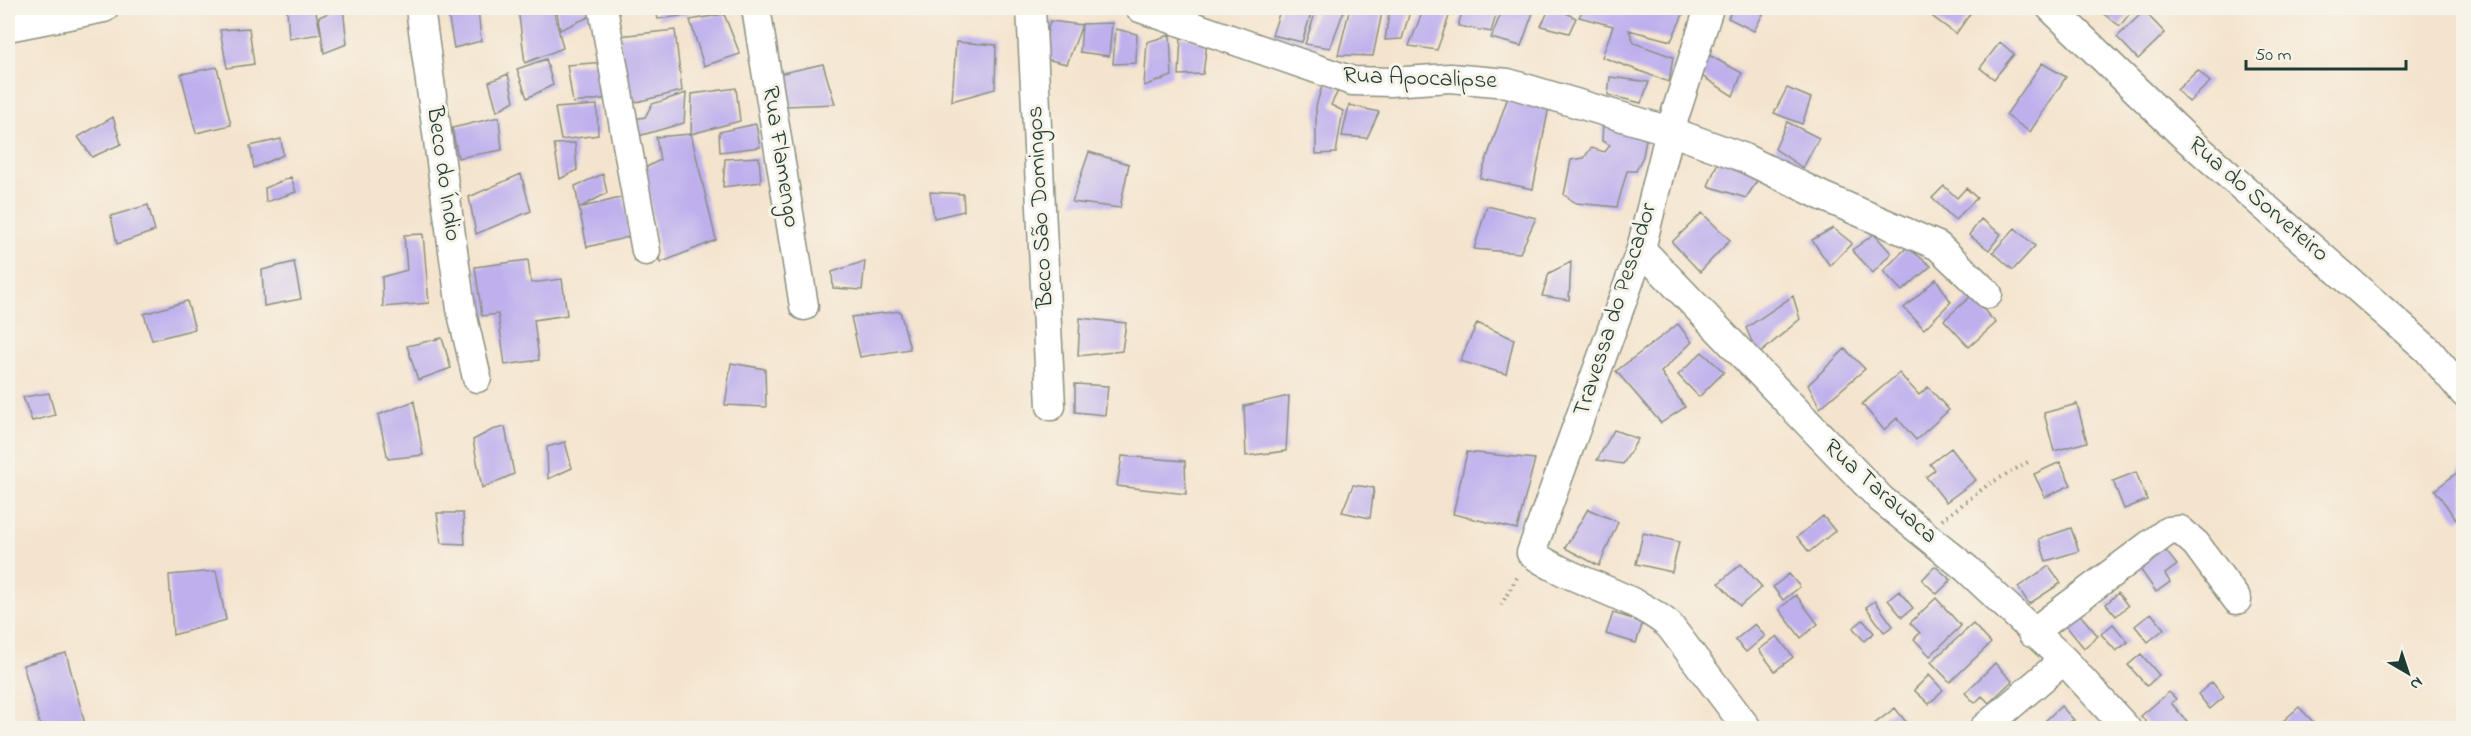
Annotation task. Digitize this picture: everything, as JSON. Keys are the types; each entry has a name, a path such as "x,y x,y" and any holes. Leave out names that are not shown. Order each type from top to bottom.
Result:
{"street":[{"path":"8,27 104,8"},
{"name":"Beco do Índio","path":"420,8 461,309 477,378"},
{"path":"603,8 646,251"},
{"name":"Rua Flamengo","path":"756,8 804,306"},
{"name":"Beco São Domingos","path":"1031,8 1051,406"},
{"name":"Rua Apocalipse","path":"1140,8 1352,81 1390,82 1450,78 1508,83 1670,131 1742,157 1822,196 1938,246 1988,294"},
{"name":"Travessa do Pescador","path":"1532,553 1641,249 1670,131 1709,8"},
{"name":"Rua do Sorveteiro","path":"2051,8 2183,135 2427,350 2460,385 2463,393"},
{"name":"Rua Tarauaca","path":"1641,249 1812,430 1881,499 1966,569 2032,633 2064,660 2126,729"},
{"path":"2032,633 2168,531 2180,530 2196,544 2237,600"},
{"path":"1532,553 1551,567 1583,583 1623,597 1654,613 1668,625 1747,729"},
{"path":"1984,729 2064,660"}],"path":[{"path":"1919,530 1944,520 1989,484 2030,461"},
{"path":"1501,604 1532,553"}],"building":[{"path":"287,8 315,8 321,34 289,39"},
{"path":"343,8 347,44 324,53 319,17"},
{"path":"447,8 478,8 481,41 454,48"},
{"path":"518,8 553,8 563,48 525,63"},
{"path":"556,8 591,8 593,15 560,30"},
{"path":"655,8 686,8 688,15 658,19"},
{"path":"698,8 724,8 724,14 699,14"},
{"path":"1281,8 1313,8 1302,42 1272,35"},
{"path":"1317,8 1345,8 1330,48 1305,44"},
{"path":"1350,8 1383,8 1373,56 1338,55"},
{"path":"1390,8 1411,8 1402,39 1385,40"},
{"path":"1424,8 1452,8 1437,50 1409,46"},
{"path":"1463,8 1498,8 1491,32 1458,26"},
{"path":"1503,8 1534,10 1521,46 1491,38"},
{"path":"1550,8 1556,8 1576,18 1569,33 1541,26"},
{"path":"1584,8 1686,8 1671,41 1629,30 1634,43 1673,57 1669,82 1602,57 1613,26 1579,17"},
{"path":"1733,8 1765,10 1754,31 1728,18"},
{"path":"1940,8 1974,8 1956,34 1933,17"},
{"path":"2100,8 2134,8 2120,26 2098,10"},
{"path":"2144,11 2165,33 2138,59 2117,37"},
{"path":"724,14 740,54 704,66 690,20"},
{"path":"1050,21 1082,25 1067,64 1041,58"},
{"path":"1112,23 1109,56 1080,52 1082,24"},
{"path":"249,28 254,64 227,68 220,30"},
{"path":"1116,29 1137,34 1136,63 1113,64"},
{"path":"675,30 682,91 628,104 619,36"},
{"path":"1170,35 1172,76 1144,86 1147,42"},
{"path":"1181,36 1207,43 1203,74 1179,75"},
{"path":"956,42 996,45 995,89 952,101"},
{"path":"2000,42 2014,54 1994,79 1980,68"},
{"path":"1707,54 1742,73 1733,96 1697,73"},
{"path":"546,59 553,85 527,98 517,69"},
{"path":"606,62 609,98 573,103 567,65"},
{"path":"2042,63 2066,77 2030,132 2006,115"},
{"path":"823,64 835,104 786,106 778,74"},
{"path":"217,67 231,125 196,133 181,74"},
{"path":"2198,70 2210,82 2189,102 2177,90"},
{"path":"508,74 514,101 497,111 489,82"},
{"path":"1610,77 1649,82 1641,103 1608,95"},
{"path":"1323,83 1340,87 1331,105 1343,111 1336,153 1316,154 1316,106"},
{"path":"736,88 740,121 691,134 692,94"},
{"path":"1787,88 1811,98 1802,124 1774,113"},
{"path":"1510,91 1550,101 1533,189 1480,178"},
{"path":"686,93 684,123 635,137 629,120 645,117 652,104"},
{"path":"597,105 598,135 561,140 555,108"},
{"path":"1349,105 1379,112 1367,138 1342,136"},
{"path":"113,117 121,144 92,157 78,137"},
{"path":"499,117 502,150 458,158 452,128"},
{"path":"1603,119 1648,129 1643,156 1636,171 1627,171 1617,207 1576,203 1564,195 1571,160 1584,158 1591,148 1605,152 1610,145 1602,141"},
{"path":"1787,122 1819,138 1803,168 1775,149"},
{"path":"756,124 760,147 720,152 719,132"},
{"path":"691,134 716,240 660,263 645,168 660,160 656,137"},
{"path":"281,139 283,155 254,168 250,146"},
{"path":"575,143 577,170 560,179 554,144"},
{"path":"1089,152 1129,164 1120,208 1072,202"},
{"path":"759,157 761,182 723,187 725,159"},
{"path":"1720,157 1762,173 1746,198 1708,186"},
{"path":"521,174 531,211 476,234 469,197"},
{"path":"603,174 607,193 579,208 575,186"},
{"path":"291,177 296,192 266,202 265,188"},
{"path":"1944,186 1957,198 1966,188 1977,198 1955,220 1932,198"},
{"path":"930,192 963,194 964,211 934,218"},
{"path":"624,197 629,237 587,247 579,208"},
{"path":"148,205 155,231 117,244 111,216"},
{"path":"1487,206 1536,218 1520,253 1474,249"},
{"path":"1702,213 1730,240 1700,272 1672,242"},
{"path":"1981,219 2001,234 1989,250 1969,235"},
{"path":"1833,228 1852,243 1830,266 1812,240"},
{"path":"2015,228 2035,246 2013,270 1993,252"},
{"path":"423,234 429,303 383,307 382,277 407,270 404,235"},
{"path":"1874,234 1891,253 1873,273 1852,250"},
{"path":"1907,247 1931,266 1902,291 1883,271"},
{"path":"528,260 531,283 562,279 567,315 534,320 539,360 505,365 498,314 482,316 475,267"},
{"path":"865,261 862,290 833,288 832,272"},
{"path":"294,262 301,299 264,306 262,270"},
{"path":"1571,262 1569,300 1542,296 1549,273"},
{"path":"1936,279 1951,302 1924,329 1904,308"},
{"path":"1793,296 1800,319 1758,355 1746,328"},
{"path":"1971,296 1996,323 1969,347 1944,320"},
{"path":"187,301 195,329 152,340 144,314"},
{"path":"900,311 910,349 860,357 851,317"},
{"path":"1080,318 1126,323 1122,351 1078,356"},
{"path":"1477,323 1514,339 1506,374 1460,361"},
{"path":"1678,324 1692,342 1661,372 1685,407 1661,423 1616,371"},
{"path":"442,338 451,368 418,380 407,346"},
{"path":"1845,349 1865,369 1820,408 1808,385"},
{"path":"1702,352 1724,372 1699,397 1678,375"},
{"path":"731,363 765,369 766,407 725,405"},
{"path":"1899,373 1919,395 1928,387 1949,410 1916,440 1897,418 1884,430 1862,404"},
{"path":"1075,384 1108,386 1105,415 1075,412"},
{"path":"49,393 55,415 32,421 23,397"},
{"path":"1289,396 1286,451 1246,456 1244,406"},
{"path":"414,401 423,455 388,459 378,415"},
{"path":"2077,404 2087,442 2054,451 2044,413"},
{"path":"505,427 514,474 482,488 473,440 492,430"},
{"path":"1614,430 1638,439 1623,464 1597,460"},
{"path":"565,442 572,468 548,479 547,447"},
{"path":"1951,448 1976,480 1946,502 1926,477 1935,470 1930,464"},
{"path":"1467,452 1535,459 1517,529 1453,514"},
{"path":"1122,456 1185,461 1186,494 1117,486"},
{"path":"2060,462 2071,485 2045,497 2034,474"},
{"path":"2463,468 2463,516 2457,521 2435,490"},
{"path":"2136,472 2147,500 2124,509 2113,481"},
{"path":"1353,485 1374,488 1370,518 1342,512"},
{"path":"1588,509 1618,522 1599,566 1565,548"},
{"path":"437,513 463,513 465,544 441,543"},
{"path":"1823,516 1835,531 1809,552 1797,537"},
{"path":"2071,528 2079,551 2046,561 2039,539"},
{"path":"1643,533 1679,542 1672,572 1636,564"},
{"path":"2163,547 2177,565 2165,574 2170,582 2156,592 2138,566"},
{"path":"1741,564 1762,587 1740,606 1719,583"},
{"path":"1935,566 1951,580 1937,594 1922,580"},
{"path":"2049,566 2061,583 2029,604 2018,587"},
{"path":"216,571 226,620 173,635 169,575"},
{"path":"1789,574 1800,587 1783,600 1773,587"},
{"path":"1899,591 1913,608 1902,617 1888,600"},
{"path":"2118,593 2128,606 2116,616 2106,604"},
{"path":"1796,595 1818,624 1801,638 1779,609"},
{"path":"1936,598 1961,626 1930,656 1914,639 1920,633 1910,623"},
{"path":"1875,601 1893,626 1884,632 1866,607"},
{"path":"2076,610 2098,636 2084,648 2062,621"},
{"path":"1613,613 1643,622 1636,643 1606,634"},
{"path":"2151,613 2164,629 2148,642 2135,626"},
{"path":"1863,620 1874,633 1864,641 1853,628"},
{"path":"1755,624 1765,636 1746,652 1735,640"},
{"path":"1973,624 1991,643 1950,682 1931,662"},
{"path":"2113,624 2128,642 2116,651 2101,634"},
{"path":"1777,636 1793,657 1775,671 1759,650"},
{"path":"66,653 85,724 68,728 41,728 23,665"},
{"path":"2141,654 2159,675 2147,686 2128,665"},
{"path":"1995,663 2012,681 1989,703 1982,696 1975,703 1965,693"},
{"path":"1929,675 1943,690 1929,704 1914,690"},
{"path":"2212,682 2224,697 2210,709 2198,694"},
{"path":"2169,692 2176,699 2171,703 2187,721 2178,728 2151,728 2141,716"},
{"path":"2061,706 2074,720 2065,724 2069,728 2057,728 2054,725 2050,728 2044,722"},
{"path":"2299,707 2316,725 2312,728 2289,728 2283,721"},
{"path":"1895,708 1910,727 1869,728"}]}
